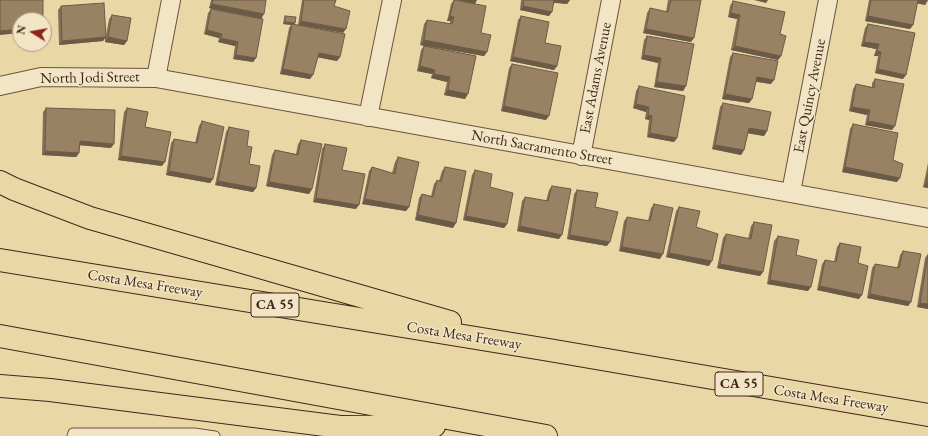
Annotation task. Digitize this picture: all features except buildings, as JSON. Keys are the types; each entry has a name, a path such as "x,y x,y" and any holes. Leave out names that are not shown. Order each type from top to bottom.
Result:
{"highway":[{"path":"0,182 14,189 90,218 550,350"},
{"name":"Costa Mesa Freeway","path":"0,260 550,350 928,416"},
{"path":"0,336 546,436"},
{"path":"0,386 80,393 340,427 490,426"}],"street":[{"path":"156,78 171,0"},
{"path":"368,117 392,0"},
{"name":"East Adams Avenue","path":"581,156 611,0"},
{"name":"East Quincy Avenue","path":"791,192 828,0"},
{"name":"North Jodi Street","path":"0,86 41,77 156,78"},
{"name":"North Sacramento Street","path":"156,78 928,218"}],"lane":[{"path":"72,436 73,433 194,433 215,436"}]}
